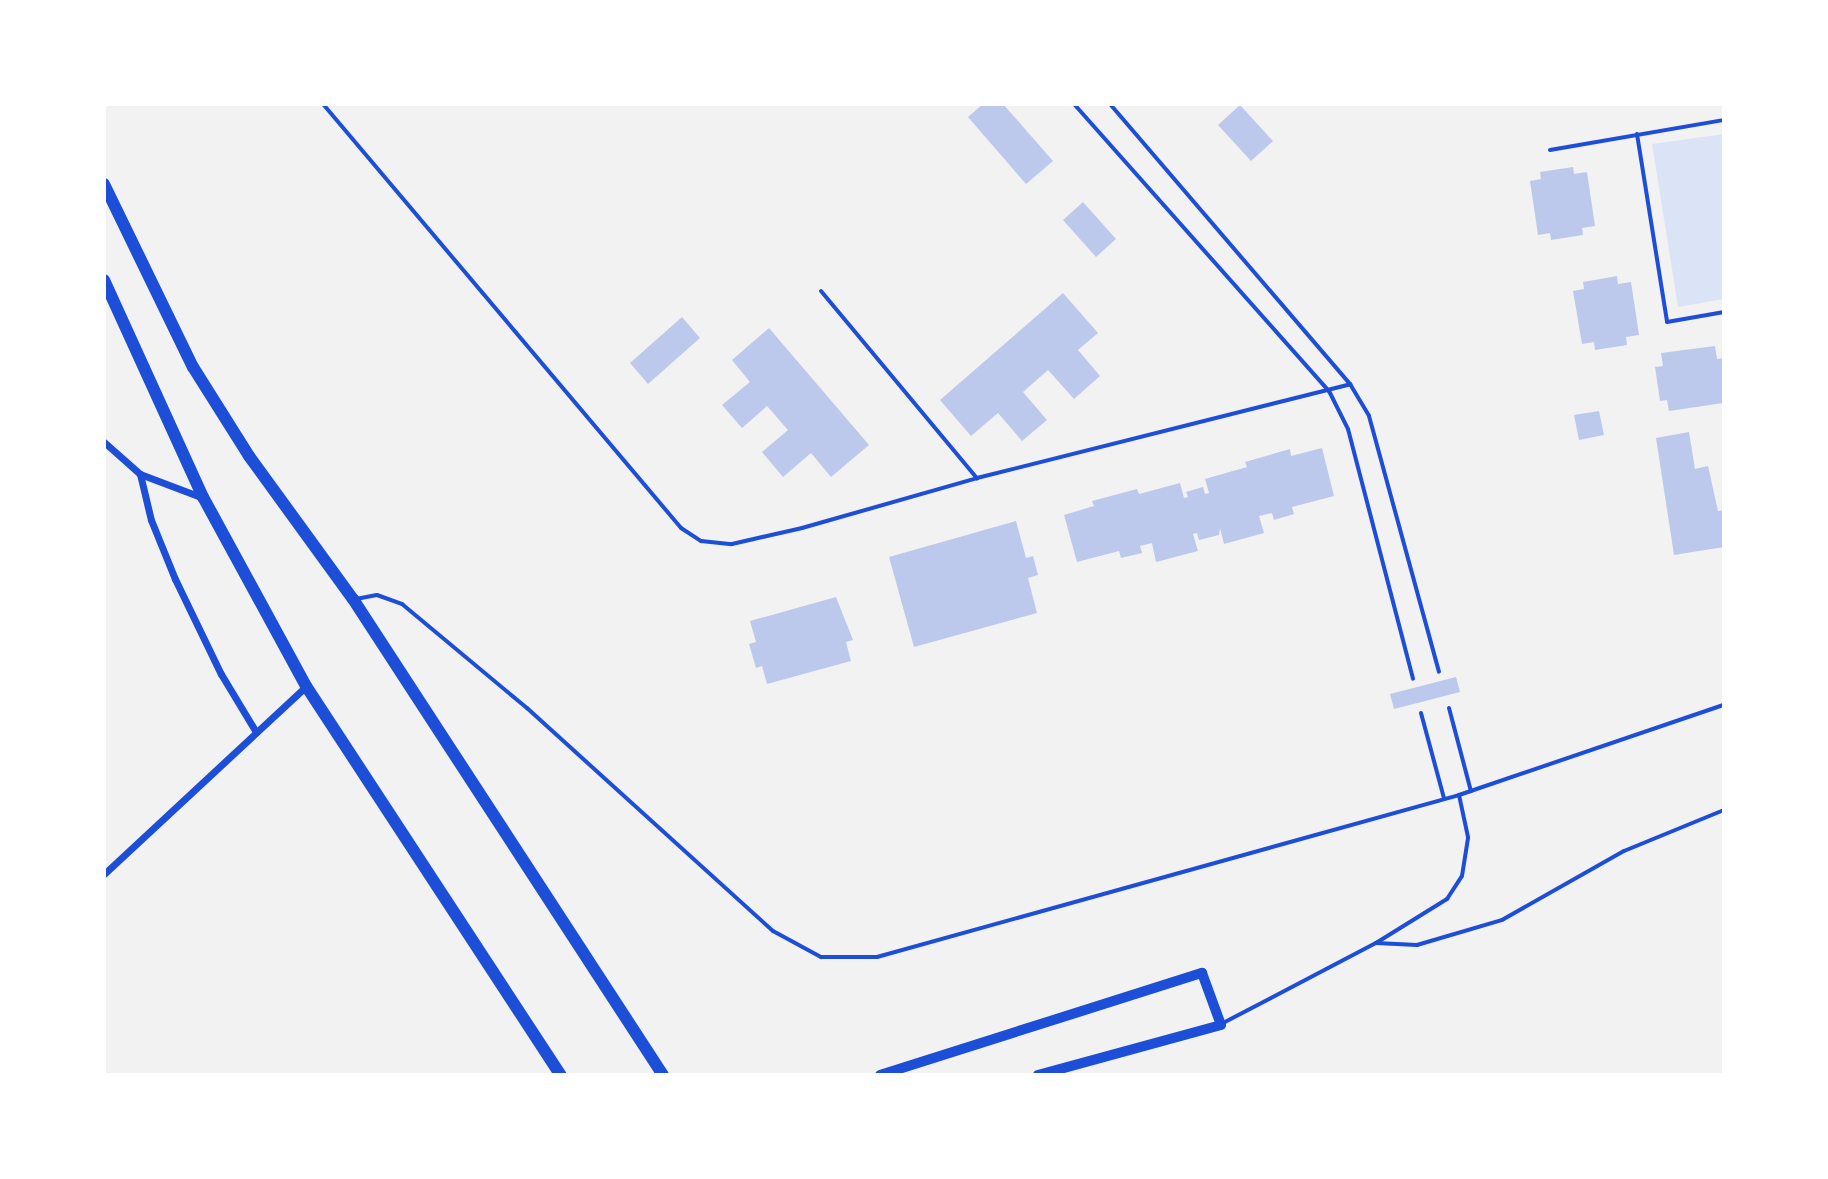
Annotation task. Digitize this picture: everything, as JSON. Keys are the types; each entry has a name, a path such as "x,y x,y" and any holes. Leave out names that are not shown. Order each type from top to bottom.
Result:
{"highway":[{"path":"104,184 193,367 249,456 353,599 663,1075"},
{"path":"104,280 203,497 306,686 561,1075"}],"main road":[{"path":"880,1075 1202,973 1221,1025 1038,1075"}],"street":[{"path":"104,442 140,474 203,497"},
{"path":"140,474 151,520 175,579 221,674 256,732"},
{"path":"104,874 306,686"}],"lane":[{"path":"323,104 681,528 701,541 732,544 802,528 977,478 1350,384"},
{"path":"1074,104 1329,391 1348,429 1413,679"},
{"path":"1110,104 1350,384 1369,416 1439,672"},
{"path":"1550,150 1724,120"},
{"path":"1637,134 1667,322 1724,312"},
{"path":"821,291 977,478"},
{"path":"353,599 377,595 402,604 527,708 773,931 821,957 877,957 1459,795 1724,705"},
{"path":"1449,708 1471,791"},
{"path":"1421,713 1444,798"},
{"path":"1221,1025 1376,943 1447,899 1462,876 1468,837 1459,795"},
{"path":"1376,943 1417,945 1502,920 1624,851 1724,810"}],"shaded area":[{"path":"1724,134 1724,299 1678,307 1652,144"}],"building":[{"path":"983,104 1003,104 1053,161 1026,184 968,117"},
{"path":"1240,105 1273,141 1251,161 1218,125"},
{"path":"1573,167 1574,174 1587,172 1595,226 1582,228 1583,235 1551,240 1550,233 1538,235 1530,181 1541,179 1540,172"},
{"path":"1083,202 1116,239 1096,257 1063,220"},
{"path":"1617,276 1618,284 1631,282 1639,335 1626,337 1627,345 1595,350 1594,342 1582,344 1573,291 1584,289 1583,282"},
{"path":"1063,293 1098,333 1078,350 1100,376 1074,399 1048,370 1023,392 1047,420 1022,441 998,413 971,436 940,400"},
{"path":"682,317 700,338 648,384 630,363"},
{"path":"769,328 869,445 831,477 811,453 783,477 762,452 788,430 767,406 742,428 722,405 750,382 732,360"},
{"path":"1715,346 1717,359 1724,358 1723,403 1669,411 1667,400 1660,401 1655,367 1663,366 1661,353"},
{"path":"1599,411 1604,435 1579,440 1574,415"},
{"path":"1689,432 1695,469 1708,466 1718,511 1724,510 1724,547 1674,555 1656,438"},
{"path":"1322,448 1334,496 1292,507 1294,514 1274,520 1272,513 1259,516 1264,533 1224,544 1220,528 1219,535 1199,540 1197,533 1193,534 1198,551 1156,562 1152,543 1140,546 1142,553 1121,558 1119,551 1077,562 1064,515 1094,506 1092,501 1137,489 1139,494 1180,483 1184,498 1188,497 1186,492 1203,487 1205,494 1209,493 1205,479 1247,467 1245,462 1290,449 1291,456"},
{"path":"1016,521 1026,558 1033,556 1038,575 1028,578 1037,613 914,647 889,557"},
{"path":"836,597 853,640 846,642 851,661 767,684 762,666 756,668 749,644 756,642 750,621"},
{"path":"1456,677 1460,692 1394,709 1390,694"}]}
